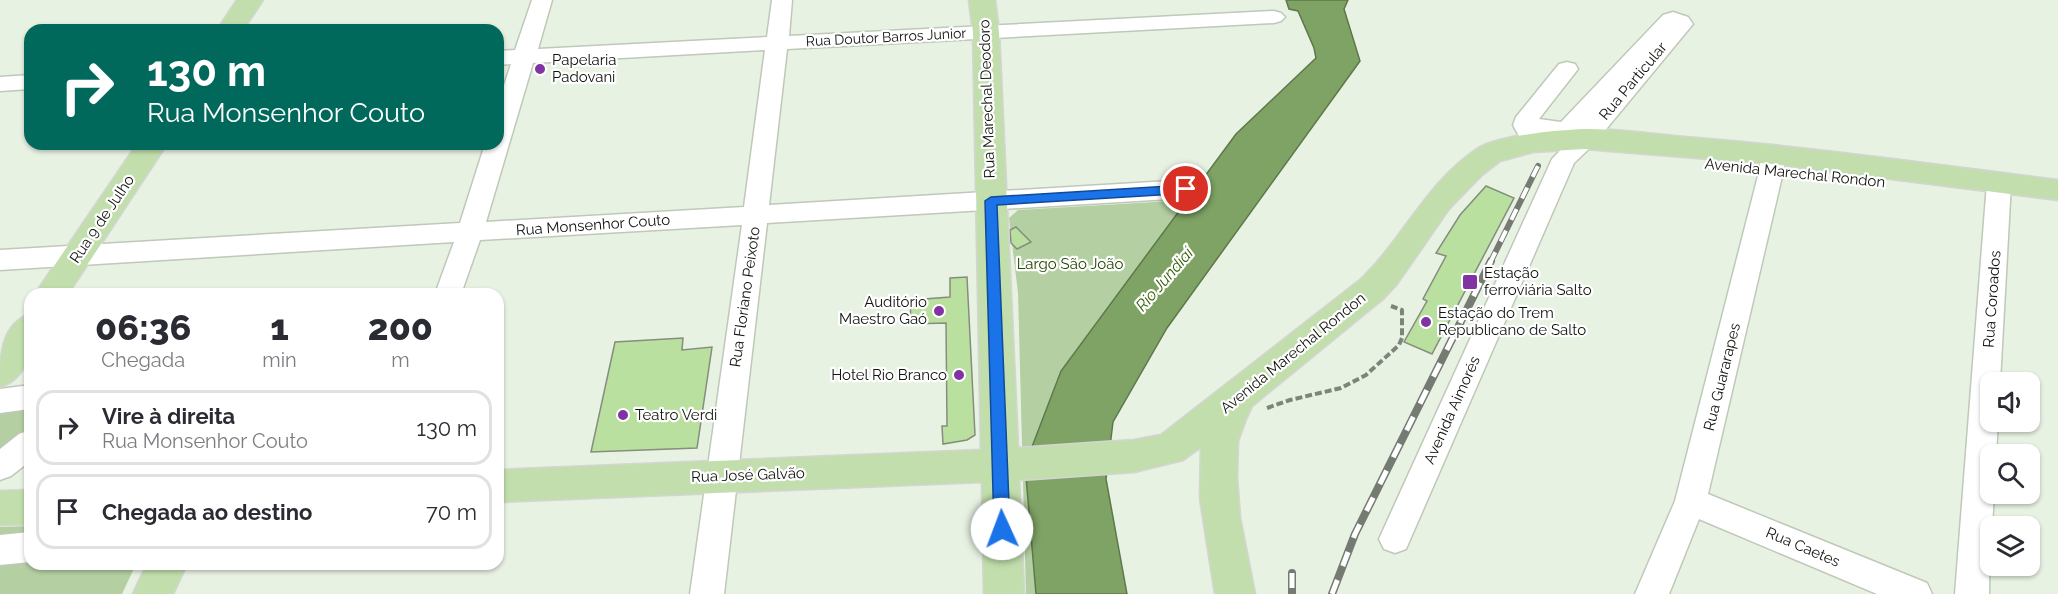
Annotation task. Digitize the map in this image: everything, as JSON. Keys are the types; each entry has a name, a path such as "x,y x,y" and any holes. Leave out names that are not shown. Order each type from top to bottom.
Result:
{"main road":[{"path":"234,24 250,0"},
{"name":"Rua Marechal Deodoro","path":"982,0 986,32 991,201 1007,464 1004,594"},
{"name":"Avenida Marechal Rondon","path":"1007,464 1134,456 1170,449 1249,404 1372,290 1386,275 1438,201 1472,168 1490,154 1529,133 1577,145 1772,161 1999,190 2058,205"},
{"name":"Rua 9 de Julho","path":"55,288 149,150"},
{"name":"Avenida Marechal Rondon","path":"1999,190 2058,190"},
{"path":"0,373 24,336"},
{"path":"1235,594 1218,477 1221,441 1228,416 1249,404"},
{"path":"1170,449 1196,460 1218,477"},
{"name":"Rua José Galvão","path":"504,486 1007,464"},
{"path":"0,508 24,507"},
{"path":"153,594 164,570"}],"street":[{"path":"504,123 542,0"},
{"name":"Rua Floriano Peixoto","path":"707,594 719,477 758,214 782,0"},
{"name":"Rua Doutor Barros Junior","path":"504,58 1274,17"},
{"name":"Rua Particular","path":"1529,133 1566,131 1670,19 1676,18 1682,21 1682,24 1577,145"},
{"path":"1529,133 1532,110 1567,69"},
{"path":"0,84 24,82"},
{"name":"Avenida Aimorés","path":"1395,538 1577,145"},
{"path":"450,288 496,150"},
{"name":"Rua Guararapes","path":"1652,594 1691,501 1772,161"},
{"name":"Rua Monsenhor Couto","path":"0,260 1186,189"},
{"name":"Rua Coroados","path":"1972,594 1999,190"},
{"path":"0,401 24,398"},
{"path":"0,467 24,448"},
{"name":"Rua Caetes","path":"1691,501 1915,594"},
{"path":"0,550 24,548"}],"path":[{"path":"1249,404 1276,403 1346,386 1361,380 1400,345 1402,310 1392,306"}],"green space":[{"name":"Largo São João","path":"1189,200 1061,371 1025,465 1036,594 1026,594 1018,293 1009,218 1018,210"},
{"path":"24,404 24,435 0,457 0,411"},
{"path":"24,526 24,570 133,570 122,594 0,594 0,527"}],"water":[{"name":"Rio Jundiaí","path":"1286,0 1348,0 1344,9 1360,61 1167,328 1113,422 1106,479 1127,594 1036,594 1025,465 1061,371 1236,134 1316,58 1298,11 1289,9"}],"building":[{"path":"1486,186 1514,198 1432,354 1404,342 1427,301 1423,299 1446,256 1436,253 1460,215"},
{"path":"1016,227 1031,242 1017,249 1011,243 1010,230"},
{"name":"Hotel Rio Branco","path":"967,277 975,435 967,440 943,444 942,426 947,426 946,323 910,324 911,300 950,297 950,278"},
{"path":"683,338 682,350 712,347 697,448 591,452 615,342"}],"railway":[{"path":"1490,263 1538,166"},
{"path":"1332,594 1355,534 1491,261"},
{"path":"1292,573 1292,594"}],"place":[{"name":"Papelaria Padovani","path":"540,69"},
{"name":"Estação ferroviária Salto","path":"1470,282"},
{"name":"Auditório Maestro Gaó","path":"939,311"},
{"name":"Estação do Trem Republicano de Salto","path":"1426,322"},
{"name":"Hotel Rio Branco","path":"959,375"},
{"name":"Teatro Verdi","path":"623,415"}],"route":[{"path":"1002,529 991,201 1186,189"}]}
